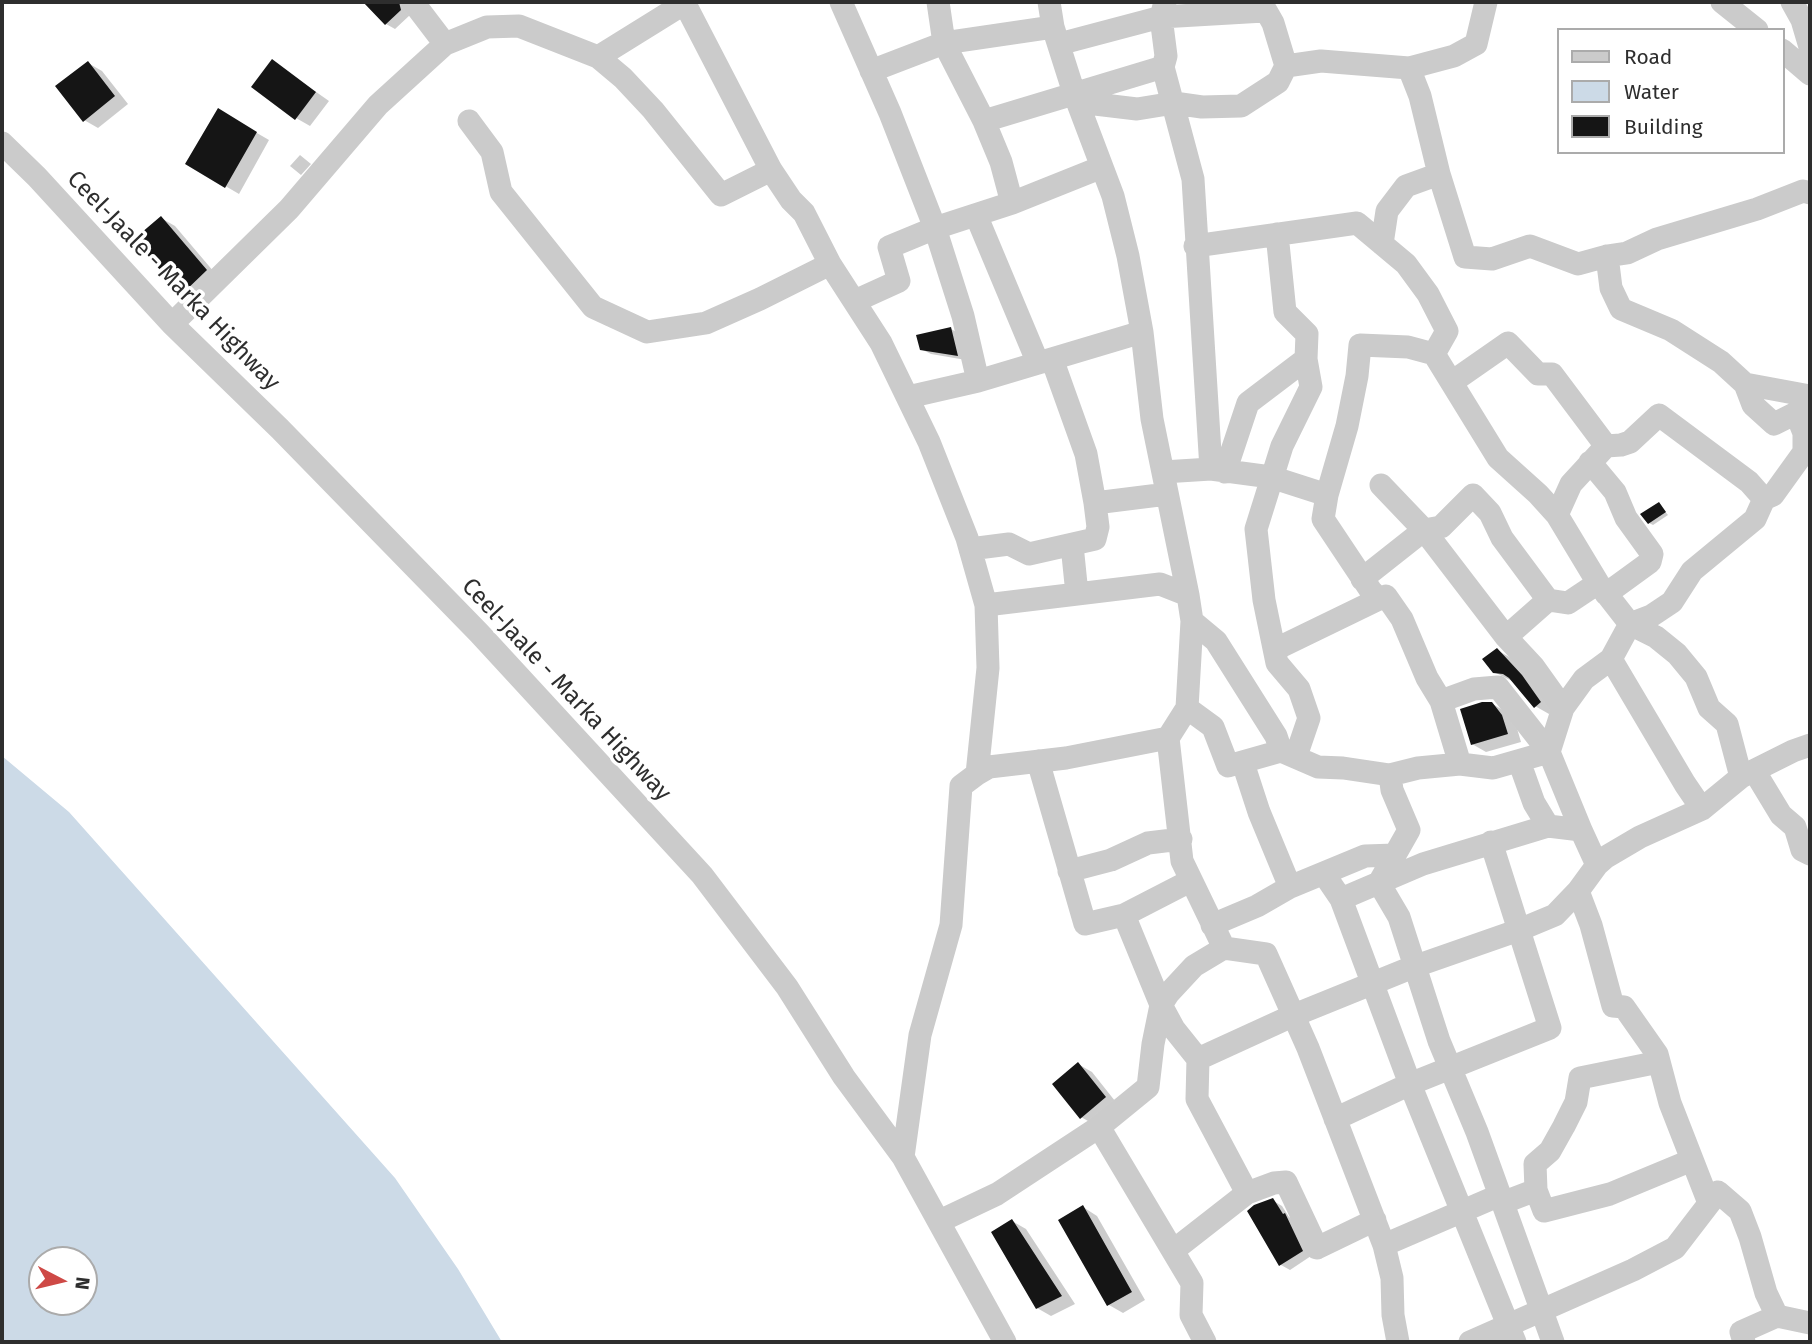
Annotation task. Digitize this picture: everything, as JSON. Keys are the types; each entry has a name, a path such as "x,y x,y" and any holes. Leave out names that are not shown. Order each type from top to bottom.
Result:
{"street":[{"path":"413,2 445,44"},
{"path":"841,2 934,228 963,316 978,382"},
{"path":"938,2 944,43 984,121 1001,162 1012,203"},
{"path":"1049,2 1074,93 1113,196 1128,256 1142,332 1152,419 1192,621 1186,708 1168,738 1172,792 1181,839 1182,861 1224,948"},
{"path":"1286,66 1321,61 1409,68 1454,56 1476,44 1486,2"},
{"path":"1723,2 1755,28"},
{"path":"1792,2 1802,20 1810,47"},
{"path":"598,57 685,3 771,170 791,200 804,213 830,264 881,344 929,442 970,549 986,605 988,668 977,774"},
{"path":"871,71 944,43 1056,35 1163,9 1263,6 1273,23 1286,66 1278,82 1241,106 1202,107 1174,103 1136,110 1095,104 1074,93"},
{"path":"1163,9 1166,56 1163,67 1193,179 1195,246 1218,470"},
{"path":"172,324 289,209 378,105 445,44 488,27 519,26 598,57 623,78 653,110 721,195 771,170"},
{"path":"1784,53 1810,74"},
{"path":"984,121 1163,67"},
{"path":"1409,68 1420,96 1439,174 1465,257 1492,259 1530,246 1578,264 1627,253 1657,239 1756,209 1803,191 1810,193"},
{"path":"468,121 492,152 501,192 593,307 647,332 706,323 830,264"},
{"name":"Ceel-Jaale - Marka Highway","path":"2,143 37,177 172,324 280,429 479,633 702,875 787,987 844,1077 903,1157 1005,1342"},
{"path":"855,302 899,281 889,247 1102,167"},
{"path":"1382,244 1387,211 1406,186 1439,174"},
{"path":"970,549 1009,544 1029,554 1095,540 1098,527 1086,454 976,215"},
{"path":"1195,246 1357,223 1406,264 1428,294 1447,331 1434,354"},
{"path":"1186,708 1213,727 1228,766 1289,754 1309,718 1299,689 1276,656 1264,600 1256,529 1282,446 1311,387 1306,359 1307,334 1285,312 1278,234"},
{"path":"1607,256 1611,288 1621,309 1671,330 1721,362 1745,384 1805,402"},
{"path":"908,397 978,382 1142,332"},
{"path":"1363,579 1424,530 1441,527 1472,495 1490,513 1502,538 1548,600 1567,603 1602,589 1650,562 1652,554 1626,518 1598,454 1552,374 1538,374 1508,343 1452,382"},
{"path":"1379,599 1323,519 1357,376 1360,345 1408,347 1434,354 1498,458 1557,515 1602,589 1630,624 1657,637 1677,654 1696,677 1709,708 1727,724 1748,775 1781,815 1795,827 1802,850 1810,854"},
{"path":"1218,470 1248,404 1306,359"},
{"path":"1745,384 1752,405 1774,424 1805,402"},
{"path":"1549,752 1563,708 1584,679 1611,659 1630,624 1651,616 1671,603 1692,571 1755,519 1764,499 1773,495 1804,452 1805,402"},
{"path":"1557,515 1571,484 1598,454 1630,442 1659,415 1749,482 1764,499"},
{"path":"1094,503 1218,470 1271,477 1327,495"},
{"path":"1381,485 1424,530 1506,637 1533,666 1563,708"},
{"path":"1072,545 1077,594"},
{"path":"986,605 1160,584 1188,595"},
{"path":"1245,683 1276,656 1386,596 1402,619 1427,678 1441,701 1460,764"},
{"path":"1506,637 1548,600"},
{"path":"1192,621 1216,641 1289,754 1318,767 1390,775 1418,768 1460,764 1493,768 1549,752"},
{"path":"1611,659 1702,809"},
{"path":"1441,701 1474,689 1498,687 1549,752 1597,865"},
{"path":"903,1157 920,1035 951,925 961,786 989,768 1168,738"},
{"path":"1198,1059 1292,1016 1413,967 1555,915 1578,891 1597,865 1640,837 1702,809 1748,775 1810,745"},
{"path":"1038,761 1085,924 1124,915 1190,881"},
{"path":"1519,761 1534,803 1548,826"},
{"path":"1243,763 1259,812 1290,887"},
{"path":"1379,883 1409,830 1392,789 1390,775"},
{"path":"1341,899 1423,864 1491,842 1548,826 1581,830"},
{"path":"1069,871 1111,860 1148,843 1181,839"},
{"path":"1335,1119 1449,1067 1550,1028 1491,842"},
{"path":"1212,925 1257,906 1290,887 1365,856 1395,855"},
{"path":"1324,874 1341,899 1410,1084 1511,1334"},
{"path":"1379,883 1399,917 1413,967 1449,1067 1477,1132 1553,1342"},
{"path":"1578,891 1591,925 1613,1006 1624,1007 1657,1054 1670,1103 1709,1203"},
{"path":"1124,915 1161,1005 1174,1030 1198,1059 1197,1099 1247,1193"},
{"path":"940,1221 997,1194 1099,1127 1148,1087 1161,1005 1168,993 1194,967 1224,948 1266,954 1308,1048 1384,1245 1392,1278 1392,1315 1398,1342"},
{"path":"1659,1062 1580,1078 1576,1102 1564,1126 1550,1151 1535,1164 1536,1190 1544,1210 1610,1194 1692,1160"},
{"path":"1099,1127 1192,1283 1191,1315 1205,1342"},
{"path":"1174,1250 1247,1193 1274,1183 1286,1182 1317,1248 1375,1220"},
{"path":"1384,1245 1462,1212 1536,1190"},
{"path":"1470,1342 1511,1334 1542,1311 1675,1248 1718,1192 1740,1211 1751,1237 1766,1293 1777,1316"},
{"path":"1744,1342 1741,1332 1777,1316 1810,1323"}],"water":[{"path":"2,756 69,812 395,1178 458,1269 502,1342 2,1342"}],"building":[{"path":"363,2 399,2 401,10 385,25"},
{"path":"272,59 316,92 295,120 251,87"},
{"path":"88,61 115,96 83,122 55,86"},
{"path":"218,108 257,132 225,188 185,164"},
{"path":"161,216 207,270 181,295 134,239"},
{"path":"951,327 958,356 920,350 916,335"},
{"path":"1659,502 1666,512 1648,524 1640,514"},
{"path":"1497,648 1522,675 1541,702 1534,708 1509,678 1493,673 1482,659"},
{"path":"1482,702 1492,702 1502,715 1508,734 1471,745 1460,709"},
{"path":"1078,1062 1106,1097 1080,1119 1052,1084"},
{"path":"1273,1198 1283,1214 1285,1213 1303,1251 1279,1266 1247,1211 1254,1205"},
{"path":"1083,1205 1132,1292 1107,1306 1058,1220"},
{"path":"1012,1219 1062,1296 1036,1309 991,1232"}]}
